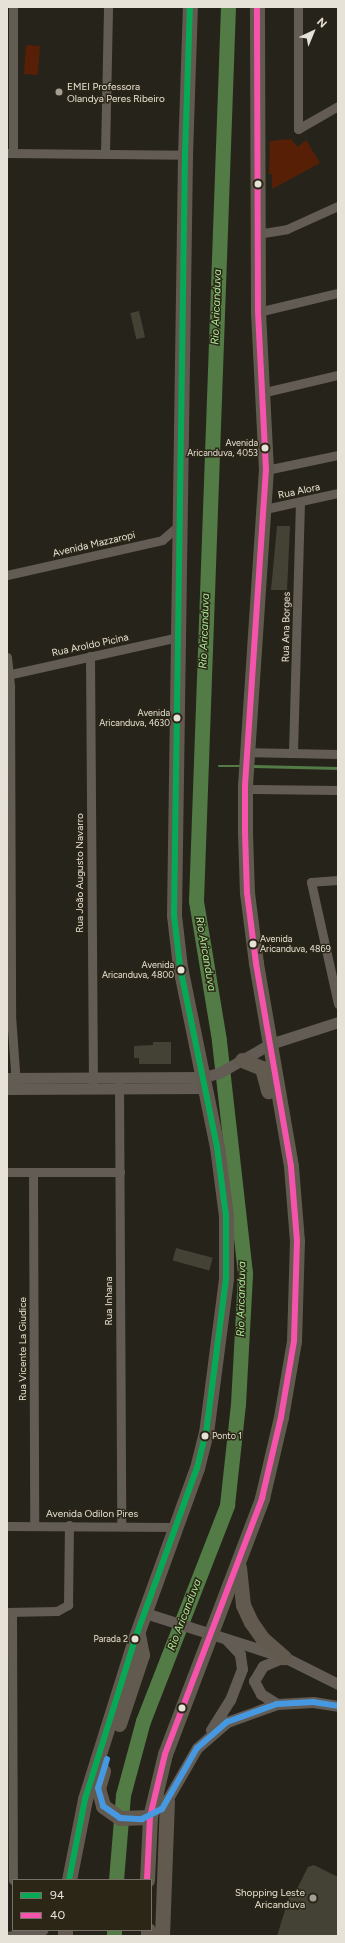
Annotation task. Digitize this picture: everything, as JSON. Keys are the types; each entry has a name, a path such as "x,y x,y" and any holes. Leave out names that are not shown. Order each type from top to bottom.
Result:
{"highway":[{"path":"69,1879 85,1799 138,1633 177,1527 206,1433 226,1278 226,1216 204,1082 180,967 174,915 185,154 190,7"},
{"path":"147,1879 146,1818 165,1754 262,1498 282,1417 294,1341 297,1241 289,1154 270,1044 247,893 245,787 265,509 266,470 258,312 257,7"},
{"path":"242,1060 262,1068 278,1135 289,1154"},
{"path":"238,1564 243,1605 263,1639 284,1657"},
{"path":"138,1633 142,1655 101,1776 99,1798 103,1806 120,1818 146,1818"},
{"path":"162,1936 167,1801"}],"street":[{"path":"13,7 10,74 10,153 185,154"},
{"path":"104,153 108,7"},
{"path":"298,7 298,129 338,106"},
{"path":"257,234 287,229 338,206"},
{"path":"258,312 338,293"},
{"path":"262,393 338,375"},
{"path":"266,470 338,455"},
{"name":"Rua Alora","path":"265,509 338,493"},
{"name":"Rua Ana Borges","path":"293,752 300,502"},
{"name":"Avenida Mazzaropi","path":"7,575 162,540 180,524"},
{"name":"Rua Aroldo Picina","path":"8,675 178,638"},
{"name":"Rua João Augusto Navarro","path":"90,656 93,1084"},
{"path":"7,657 11,1083 93,1084 119,1090 204,1082 270,1044 338,1022"},
{"path":"247,754 293,752 338,754"},
{"path":"245,787 338,790"},
{"path":"338,880 313,880 312,885 338,1004"},
{"path":"93,1084 119,1077 204,1082"},
{"name":"Rua Inhana","path":"119,1077 121,1525"},
{"path":"7,1172 120,1172"},
{"name":"Rua Vicente La Giudice","path":"34,1172 34,1525"},
{"path":"13,1879 10,1854 9,1612 57,1611 68,1605 68,1525"},
{"name":"Avenida Odilon Pires","path":"7,1526 121,1525 177,1527"},
{"path":"145,1613 284,1657 338,1684"},
{"path":"146,1818 167,1801 186,1764 205,1739 230,1700 242,1668 240,1654 211,1633"},
{"path":"277,1704 261,1694 254,1681 263,1666 284,1657"},
{"path":"205,1739 241,1714 277,1704 313,1702 338,1706"},
{"path":"11,1934 26,1936 41,1931"}],"shaded area":[{"path":"26,45 40,46 38,75 24,74"},
{"path":"291,139 298,147 306,140 320,163 272,189 272,174 269,174 270,141"}],"building":[{"path":"139,311 145,337 136,339 130,313"},
{"path":"277,526 290,526 287,590 271,590"},
{"path":"153,1042 171,1042 171,1064 139,1064 139,1058 134,1058 134,1046 153,1045"},
{"path":"176,1248 213,1258 209,1270 173,1261"},
{"name":"Shopping Leste Aricanduva","path":"314,1865 338,1877 338,1936 277,1936 291,1891 295,1893 308,1867"}],"waterway":[{"name":"Rio Aricanduva","path":"116,1879 123,1795 143,1721 227,1505 238,1404 245,1273 219,1040 196,901 228,7"},
{"path":"219,766 242,766"},
{"path":"251,766 338,768"},
{"name":"Rio Aricanduva","path":"114,1931 114,1936"}],"transit line":[{"name":"94","path":"69,1879 85,1799 135,1639 197,1468 206,1433 226,1278 226,1216 217,1147 180,967 174,915 185,155 190,7"},
{"name":"40","path":"147,1879 150,1817 165,1754 262,1498 281,1417 294,1341 297,1241 291,1166 256,963 247,893 245,832 245,785 266,470 258,312 257,7"},
{"path":"107,1759 98,1788 103,1806 120,1818 142,1819 162,1809 197,1748 227,1722 277,1704 313,1702 338,1706"}],"place":[{"name":"EMEI Professora Olandya Peres Ribeiro","path":"59,92"},
{"name":"Avenida Aricanduva, 4053","path":"265,448"},
{"name":"Avenida Aricanduva, 4630","path":"177,718"},
{"name":"Avenida Aricanduva, 4869","path":"253,944"},
{"name":"Avenida Aricanduva, 4800","path":"181,970"},
{"name":"Ponto 1","path":"205,1436"},
{"name":"Parada 2","path":"135,1639"},
{"name":"Shopping Leste Aricanduva","path":"313,1898"}]}
